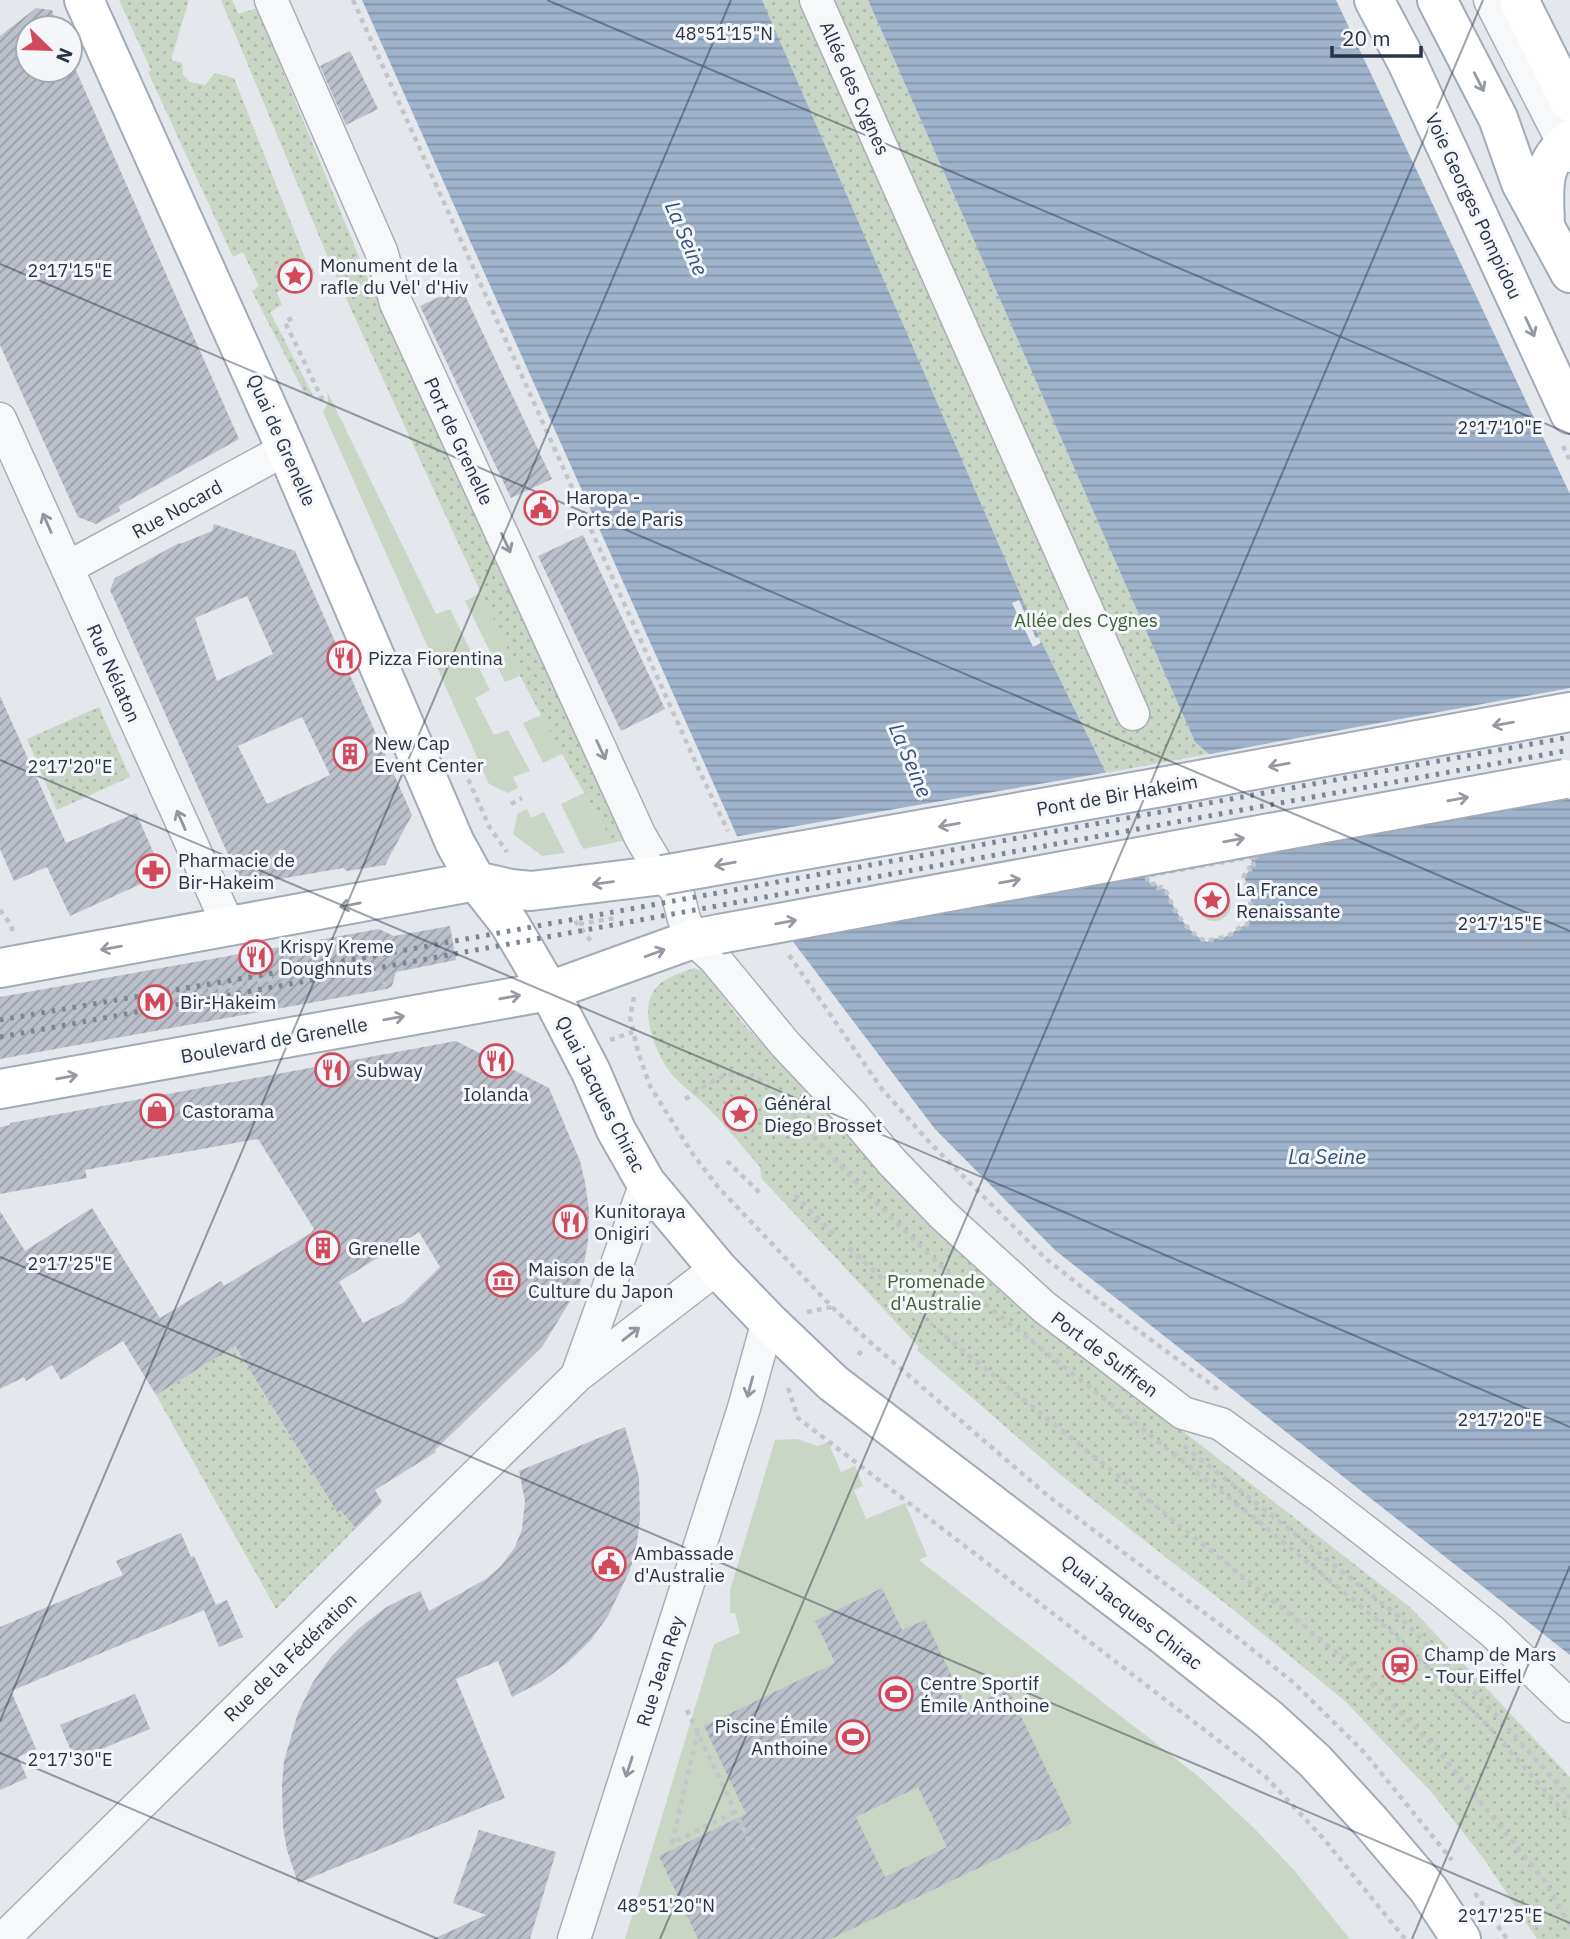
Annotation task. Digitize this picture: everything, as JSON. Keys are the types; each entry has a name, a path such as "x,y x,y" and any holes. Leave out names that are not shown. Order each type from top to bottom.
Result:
{"main road":[{"name":"Quai de Grenelle","path":"84,0 286,449 455,843 476,881 509,923 548,990"},
{"name":"Voie Georges Pompidou","path":"1374,0 1407,62 1570,414"},
{"path":"1384,0 1407,62"},
{"path":"1437,0 1498,118 1521,183 1570,273"},
{"path":"1519,0 1570,103"},
{"path":"1545,225 1544,178 1551,160 1568,146"},
{"name":"Pont de Bir Hakeim","path":"476,881 531,891 663,875 1570,712"},
{"path":"706,937 1570,778"},
{"path":"0,968 476,881"},
{"name":"Boulevard de Grenelle","path":"0,1089 548,990 706,937"},
{"name":"Quai Jacques Chirac","path":"548,990 591,1072 616,1130 646,1182 717,1268 833,1383 1269,1719 1315,1761 1371,1822 1428,1889 1461,1939"}],"street":[{"name":"Port de Grenelle","path":"271,0 381,251 396,303 640,836 663,875 677,891 684,919 706,937"},
{"name":"Allée des Cygnes","path":"816,0 1133,714"},
{"path":"1490,0 1568,146"},
{"name":"Rue Nélaton","path":"0,419 229,927"},
{"name":"Rue Nocard","path":"67,568 286,449"},
{"name":"Port de Suffren","path":"706,937 715,959 785,1044 892,1162 943,1215 1044,1307 1183,1413 1222,1424 1321,1497 1493,1632 1570,1706"},
{"name":"Rue de la Fédération","path":"577,1376 646,1182"},
{"name":"Rue de la Fédération","path":"3,1939 577,1376 717,1268"},
{"name":"Rue Jean Rey","path":"574,1939 744,1408 768,1321"}],"path":[{"path":"353,0 699,770 734,842"},
{"path":"292,318 285,322 323,401"},
{"path":"512,804 522,798"},
{"path":"1257,856 1251,859 1254,865 1248,866 1250,870 1244,876 1251,899 1247,925 1230,935 1213,938 1207,943 1194,935 1181,920 1166,889 1158,888 1156,883 1150,885 1146,876 1208,864 1257,856"},
{"path":"593,944 578,924 603,920"},
{"path":"341,953 379,946 377,935 367,937"},
{"path":"788,951 882,1088 931,1144 1045,1258 1226,1395"},
{"path":"149,1001 365,962"},
{"path":"345,979 384,972 385,984 374,986"},
{"path":"636,985 630,1017 650,1086 692,1153 718,1187 832,1307"},
{"path":"613,1039 634,1032"},
{"path":"685,1099 727,1074 751,1075 762,1081 860,1187 956,1281 1252,1516 1388,1629 1488,1726 1570,1819"},
{"path":"727,1161 763,1196"},
{"path":"795,1195 835,1235"},
{"path":"849,1248 939,1331 1356,1668 1436,1748 1544,1880 1570,1926"},
{"path":"858,1355 863,1350"},
{"path":"786,1382 798,1418 1266,1777 1322,1838 1405,1939"},
{"path":"1174,1438 1402,1619 1489,1707 1570,1798"},
{"path":"687,1710 754,1851"},
{"path":"698,1731 673,1843 735,1812"}],"green space":[{"path":"119,0 189,0 171,60 182,63 183,75 190,82 205,85 215,73 234,78 307,263 310,263 315,274 306,279 301,268 288,273 291,285 277,292 282,305 270,312 313,395 306,396 252,291 259,286 243,252 233,257 148,72 151,70"},
{"path":"221,0 232,0 239,14 257,8 371,286 626,840 613,843 520,676 334,272"},
{"name":"Allée des Cygnes","path":"762,0 868,0 1195,742 1209,754 1106,773 1039,637"},
{"path":"327,391 436,614 450,609 490,690 475,698 494,735 508,730 530,771 513,777 518,788 508,793 489,784 323,412 328,403"},
{"path":"481,593 520,676 505,682 465,601"},
{"path":"99,707 130,777 57,810 27,739"},
{"path":"541,715 562,754 543,763 523,723"},
{"path":"584,793 613,843 583,849 561,804"},
{"path":"527,809 531,818 544,812 565,853 542,856 513,834 518,813"},
{"path":"1214,887 1226,892 1231,904 1226,916 1214,921 1202,916 1197,904 1202,892"},
{"name":"Promenade d'Australie","path":"694,968 705,972 741,1021 914,1205 1104,1370 1411,1608 1570,1777 1570,1939 1537,1939 1484,1859 1433,1794 1345,1701 1062,1476 917,1350 919,1347 762,1179 760,1167 740,1143 702,1102 674,1077 652,1036 648,1012 653,992 666,980"},
{"path":"232,1342 337,1512 346,1507 360,1523 364,1520 276,1609 156,1395 209,1362"},
{"name":"Centre Sportif Émile Anthoine","path":"797,1439 818,1446 828,1442 841,1472 855,1466 863,1486 854,1490 866,1519 905,1503 927,1556 919,1560 1198,1776 1293,1869 1350,1939 625,1939 714,1644 740,1633 735,1613 730,1613 730,1590 775,1440"}],"water":[{"name":"La Seine","path":"362,0 762,0 1039,637 1106,773 1150,884 1156,883 1158,888 1165,889 1187,926 1207,942 1228,936 1247,925 1251,899 1244,876 1250,870 1248,866 1253,865 1251,859 1257,856 1209,754 1195,742 868,0 1336,0 1570,494 1570,1655 1056,1251 935,1129 791,939 737,836"}],"pier":[{"path":"1019,600 1036,638 1039,637 1041,643 1033,647 1012,603"},
{"path":"1570,688 1570,799 1248,857 1252,855 1205,755"},
{"path":"1109,772 1150,875 788,940 733,837"}],"building":[{"path":"36,8 52,10 53,14 28,14"},
{"path":"14,25 14,84 82,84 239,439 119,506 120,511 96,524 78,517 0,345 0,36"},
{"path":"350,51 378,109 346,125 320,66"},
{"path":"461,287 552,479 511,498 420,306"},
{"path":"214,524 295,551 412,815 385,865 347,871 343,868 251,884 239,879 110,590 115,578 179,543 212,531","holes":["247,596 273,654 217,681 195,618","302,717 330,775 267,804 238,746"]},
{"path":"583,535 665,709 621,731 538,556"},
{"path":"0,696 66,843 136,813 163,874 70,916 47,867 14,881 0,849"},
{"name":"Bir-Hakeim","path":"450,926 456,960 396,972 392,986 387,989 0,1059 0,997 379,929 394,936"},
{"path":"456,1041 549,1088 580,1161 585,1182 589,1210 588,1241 580,1285 542,1347 435,1450 436,1452 375,1490 382,1502 356,1528 340,1510 337,1512 235,1346 156,1395 123,1341 61,1380 52,1365 26,1381 24,1377 0,1389 0,1211 25,1251 92,1208 160,1318 221,1281 224,1286 314,1229 258,1139 85,1170 87,1178 0,1194 0,1127","holes":["419,1232 440,1267 403,1303 363,1323 339,1282"]},
{"path":"625,1427 639,1477 640,1518 636,1550 630,1570 608,1616 590,1641 567,1663 541,1682 512,1697 498,1661 456,1679 505,1798 298,1883 283,1827 282,1785 284,1761 298,1713 313,1682 331,1657 357,1630 385,1608 420,1591 429,1611 486,1579 501,1566 515,1547 522,1529 525,1501 519,1471"},
{"path":"181,1533 216,1605 227,1600 243,1637 219,1647 204,1610 11,1691 36,1749 18,1757 27,1778 0,1790 0,1627 123,1575 116,1561"},
{"path":"882,1588 902,1630 925,1620 967,1708 1008,1689 1072,1823 831,1939 698,1939 659,1856 746,1814 704,1726 835,1663 815,1621","holes":["918,1787 947,1847 885,1877 856,1817"]},
{"path":"135,1694 150,1729 75,1760 60,1725"},
{"path":"479,1830 556,1852 530,1939 433,1939 486,1915 453,1903"}],"railway":[{"path":"0,1020 373,956 1570,737"},
{"path":"0,1037 1570,750"}],"place":[{"name":"Monument de la rafle du Vel' d'Hiv","path":"295,276"},
{"name":"Haropa - Ports de Paris","path":"541,508"},
{"name":"Pizza Fiorentina","path":"344,658"},
{"name":"New Cap Event Center","path":"350,754"},
{"name":"Pharmacie de Bir-Hakeim","path":"153,871"},
{"name":"La France Renaissante","path":"1212,900"},
{"name":"Krispy Kreme Doughnuts","path":"256,957"},
{"name":"Bir-Hakeim","path":"155,1002"},
{"name":"Iolanda","path":"496,1061"},
{"name":"Subway","path":"332,1070"},
{"name":"Castorama","path":"157,1111"},
{"name":"Général Diego Brosset","path":"740,1114"},
{"name":"Kunitoraya Onigiri","path":"570,1222"},
{"name":"Grenelle","path":"323,1248"},
{"name":"Maison de la Culture du Japon","path":"503,1280"},
{"name":"Ambassade d'Australie","path":"609,1564"},
{"name":"Champ de Mars - Tour Eiffel","path":"1400,1665"},
{"name":"Centre Sportif Émile Anthoine","path":"896,1694"},
{"name":"Piscine Émile Anthoine","path":"853,1737"}]}
